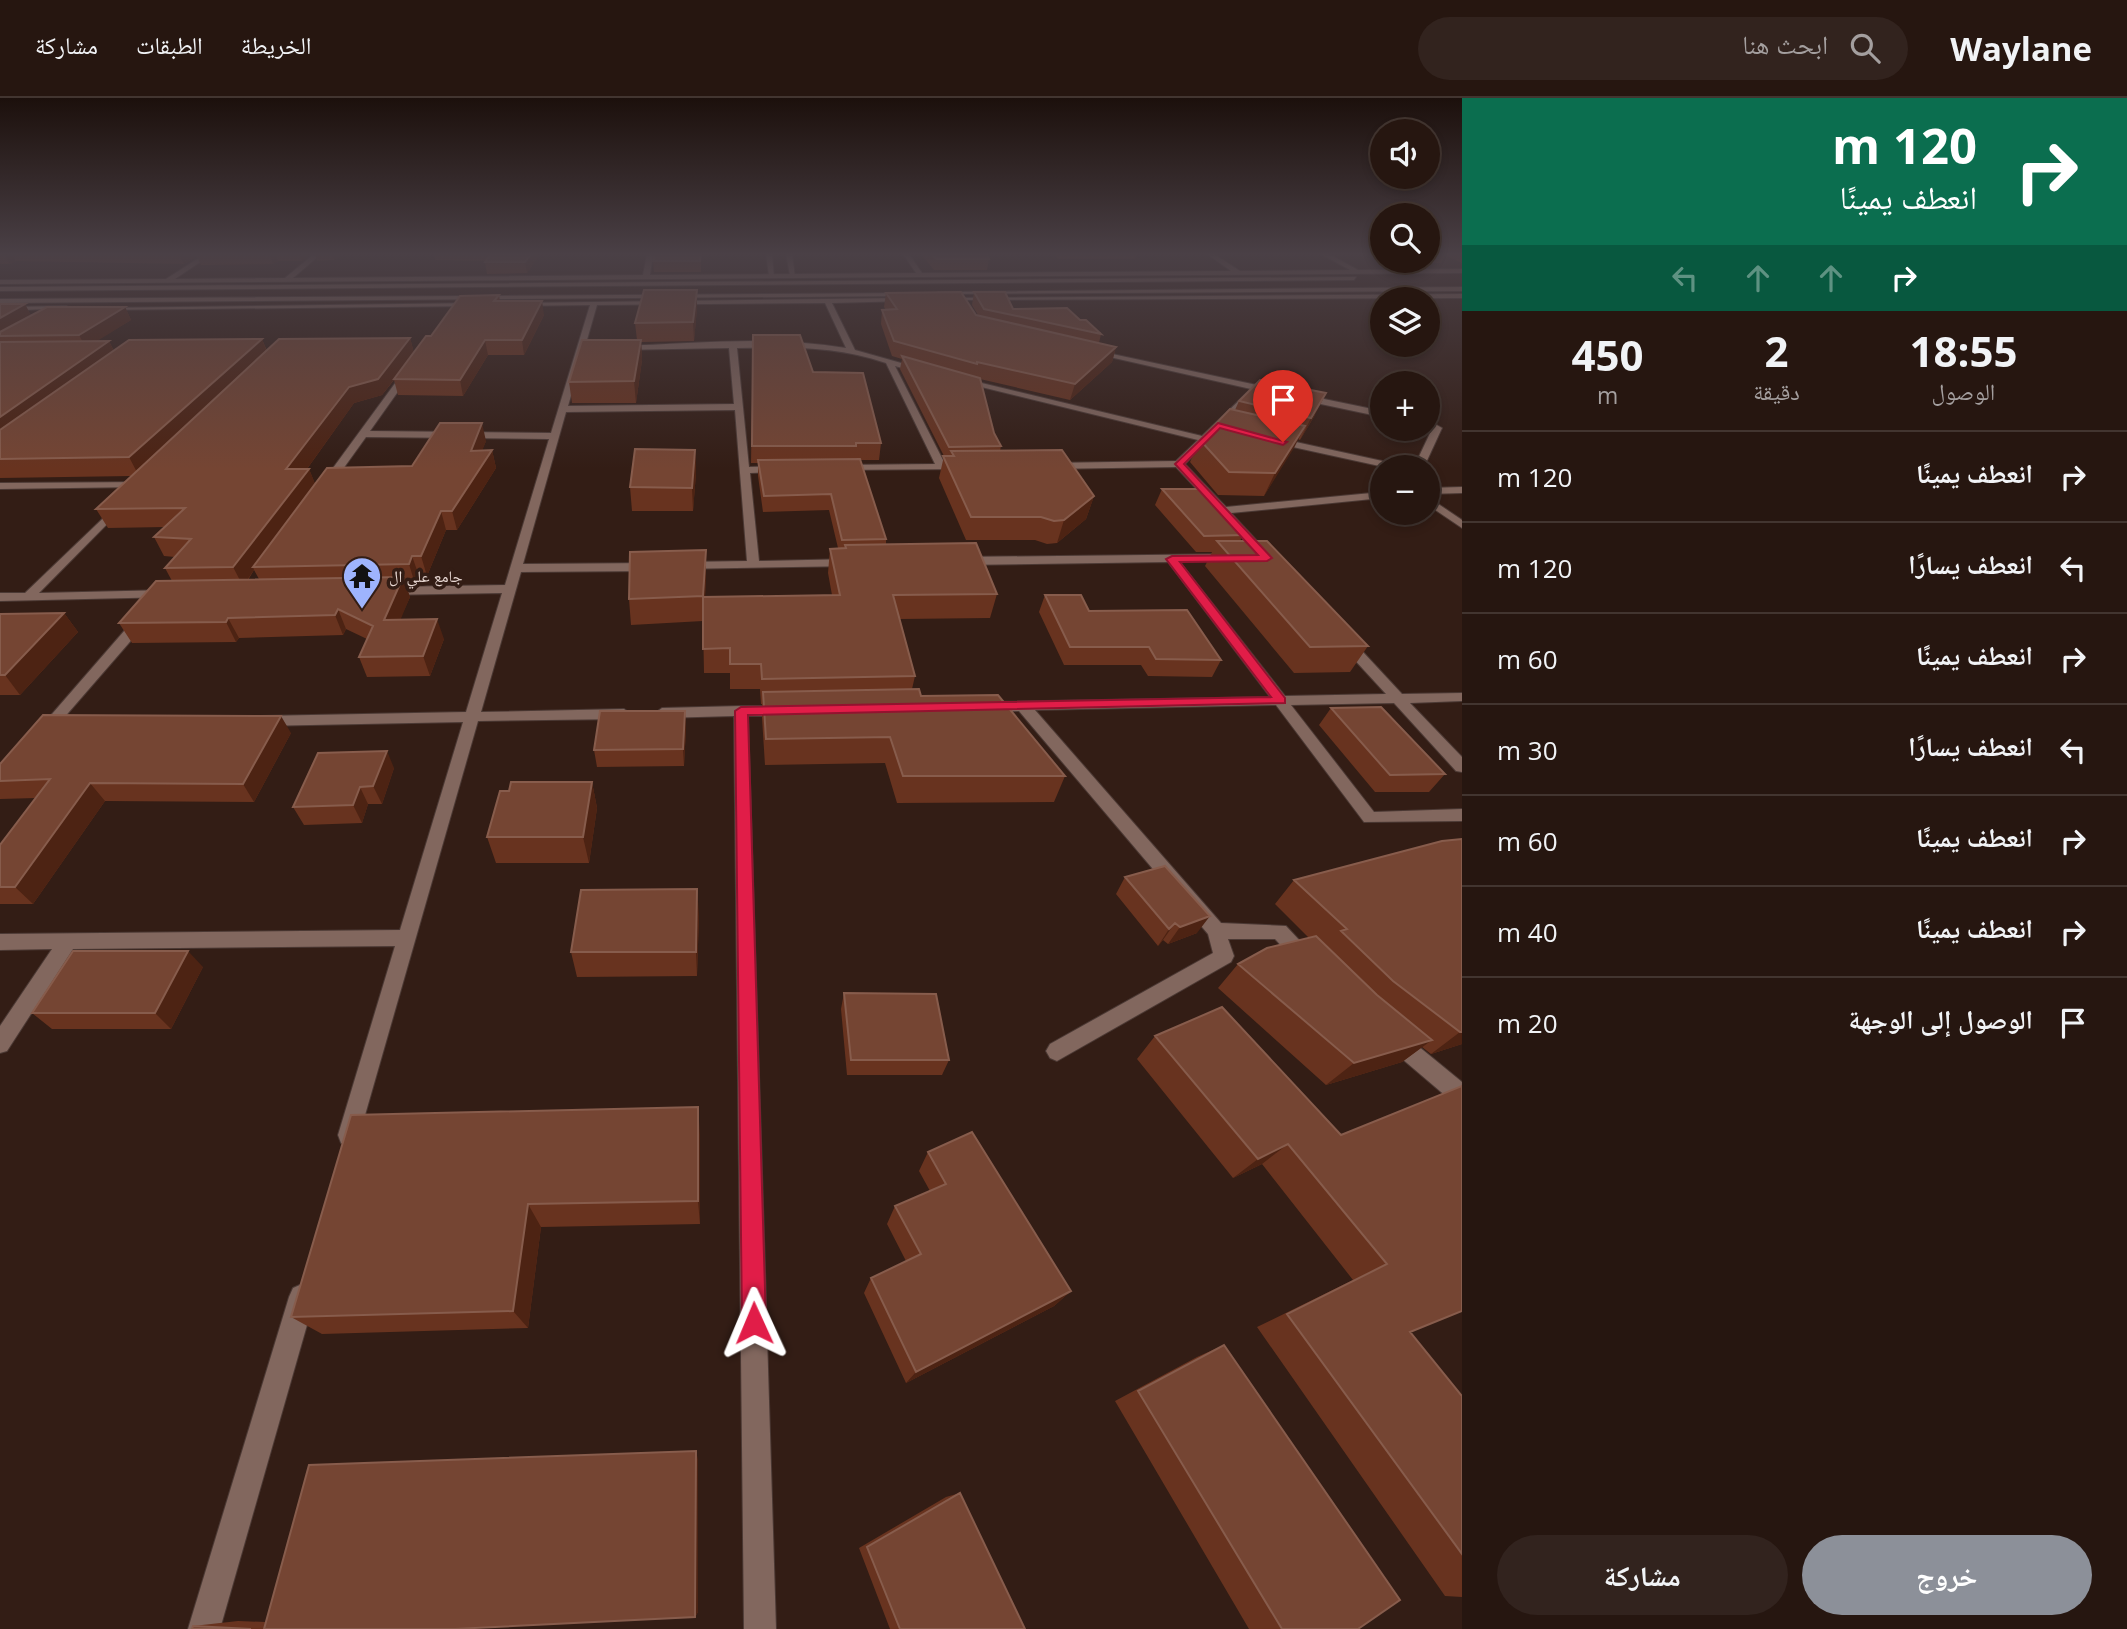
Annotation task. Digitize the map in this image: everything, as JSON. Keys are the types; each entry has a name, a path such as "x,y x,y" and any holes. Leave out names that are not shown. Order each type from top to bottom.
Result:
{"street":[{"path":"345,1150 590,325"},
{"path":"839,325 851,350"},
{"path":"733,344 752,563"},
{"path":"607,348 809,344 851,350 929,373"},
{"path":"1077,348 1268,390"},
{"path":"317,498 418,359"},
{"path":"890,363 941,467"},
{"path":"954,380 1205,439"},
{"path":"1034,466 1179,464 1256,387"},
{"path":"1294,395 1370,411"},
{"path":"563,410 739,407"},
{"path":"1218,425 1230,429"},
{"path":"363,434 555,436"},
{"path":"1266,438 1370,461"},
{"path":"948,561 1260,561 1223,510 1179,464"},
{"path":"823,468 981,467"},
{"path":"744,470 797,469"},
{"path":"29,596 150,475"},
{"path":"0,486 141,484"},
{"path":"1440,491 1462,490"},
{"path":"1223,510 1370,496"},
{"path":"1440,509 1462,526"},
{"path":"1172,559 1370,818 1462,815"},
{"path":"516,569 870,562"},
{"path":"372,591 510,589"},
{"path":"33,746 163,594"},
{"path":"0,597 188,594"},
{"path":"1332,628 1462,767"},
{"path":"969,707 1462,697"},
{"path":"1023,706 1216,931 1224,956 1057,1051"},
{"path":"241,722 795,710"},
{"path":"741,711 760,1629"},
{"path":"50,725 77,725"},
{"path":"1216,931 1279,931 1323,975"},
{"path":"0,942 407,938"},
{"path":"0,1044 68,941"},
{"path":"1380,1028 1462,1096"},
{"path":"204,1629 306,1283"}],"building":[{"path":"12,325 95,325 79,335 0,336 0,332"},
{"path":"439,325 529,325 522,340 485,340 460,380 394,379 426,336 431,336"},
{"path":"888,325 1022,325 1116,347 1075,384 977,364 894,341"},
{"path":"1061,325 1092,325 1101,334"},
{"path":"753,335 800,335 813,372 863,373 881,443 856,443 856,446 752,446"},
{"path":"410,338 378,379 349,387 286,469 309,469 233,567 165,568 191,539 154,537 185,508 96,509 279,339"},
{"path":"262,339 129,457 0,459 0,430 129,340"},
{"path":"582,340 641,340 634,381 569,382"},
{"path":"109,341 0,417 0,342"},
{"path":"902,356 980,378 994,433 1001,446 949,447"},
{"path":"1260,380 1326,393 1311,418 1239,401"},
{"path":"1230,409 1305,426 1275,473 1229,472 1200,440"},
{"path":"440,423 482,423 471,451 492,450 452,511 441,511 421,556 412,556 409,564 253,567 327,468 412,466"},
{"path":"635,449 695,450 692,488 630,487"},
{"path":"1062,450 1094,496 1064,520 1054,521 1041,517 971,517 943,456 954,456 951,451"},
{"path":"860,459 886,539 842,540 831,494 764,496 758,460"},
{"path":"1162,489 1201,489 1243,535 1204,536"},
{"path":"1217,541 1267,541 1368,646 1310,647"},
{"path":"976,543 997,594 893,595 915,676 762,679 761,664 730,664 730,648 703,649 703,597 840,595 830,549 846,548 845,545"},
{"path":"706,550 703,596 629,599 630,552"},
{"path":"403,577 384,620 437,619 423,656 359,657 373,626 338,609 335,615 228,618 226,622 119,623 156,581"},
{"path":"1045,595 1081,595 1089,611 1187,610 1221,660 1156,659 1149,647 1070,647"},
{"path":"64,613 5,675 0,675 0,614"},
{"path":"919,689 921,696 998,695 1065,776 903,776 890,737 766,739 763,692"},
{"path":"1381,707 1445,774 1390,775 1331,708"},
{"path":"600,711 685,711 683,749 594,750"},
{"path":"43,715 281,716 243,784 90,783 15,887 0,887 0,845 50,779 0,781 0,764"},
{"path":"387,751 373,786 360,787 353,805 293,807 318,753"},
{"path":"511,782 592,782 583,837 487,837 500,791 509,791"},
{"path":"1462,839 1460,1032 1393,981 1341,931 1347,929 1294,880 1442,841"},
{"path":"1165,866 1210,916 1180,927 1175,923 1169,929 1125,877"},
{"path":"697,889 696,952 571,952 581,890"},
{"path":"1316,936 1377,995 1432,1040 1354,1063 1238,964 1267,948"},
{"path":"73,951 188,951 155,1013 32,1013"},
{"path":"844,993 936,994 949,1060 851,1060"},
{"path":"1222,1007 1341,1135 1462,1086 1462,1311 1410,1332 1462,1396 1462,1554 1287,1314 1387,1264 1288,1144 1258,1159 1155,1036"},
{"path":"698,1107 698,1201 528,1204 513,1311 291,1317 351,1115"},
{"path":"972,1132 1071,1291 916,1372 871,1278 921,1254 895,1206 946,1184 928,1152"},
{"path":"1224,1345 1400,1600 1358,1629 1282,1629 1138,1391"},
{"path":"696,1451 695,1617 455,1629 264,1629 309,1465"},
{"path":"960,1493 1025,1629 900,1629 867,1547"},
{"path":"193,1626 251,1629 192,1629"}],"place":[{"name":"جامع علي ال","path":"362,610"}],"route":[{"path":"754,1323 741,711 1280,701 1172,559 1267,558 1179,464 1218,425 1283,442"}]}
